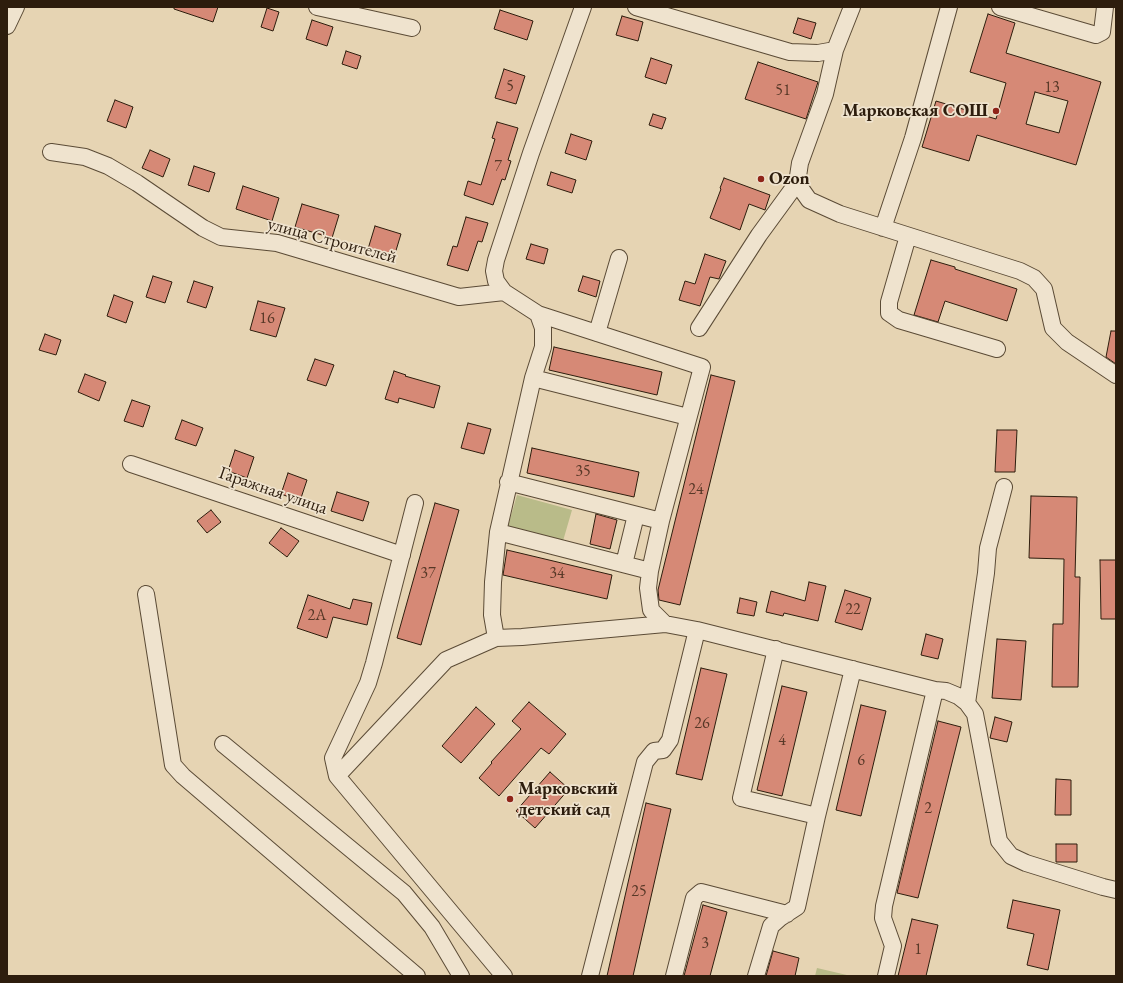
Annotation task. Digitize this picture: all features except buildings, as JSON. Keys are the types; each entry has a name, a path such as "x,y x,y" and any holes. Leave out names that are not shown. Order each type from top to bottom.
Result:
{"street":[{"path":"7,26 16,7"},
{"path":"317,7 412,28"},
{"path":"583,7 531,153 496,260 494,271 496,280 504,292 538,314 702,367 661,521 650,571 648,588 651,610 665,624"},
{"path":"636,7 790,52 818,53 836,50"},
{"path":"699,328 759,235 797,183 800,163 825,94 836,50 852,7"},
{"path":"883,228 913,138 949,7"},
{"path":"1000,7 1096,35 1102,32 1105,7"},
{"name":"улица Строителей","path":"51,152 85,157 108,166 137,183 203,228 221,237 278,243 459,297 504,292"},
{"path":"797,183 809,200 840,214 1020,271 1034,278 1044,289 1053,328 1067,342 1116,375"},
{"path":"908,236 889,302 890,314 899,320 997,349"},
{"path":"597,333 620,258"},
{"path":"496,638 492,608 498,532 508,482 533,378 543,347 542,328 538,314"},
{"path":"533,378 688,417"},
{"name":"Гаражная улица","path":"131,464 402,555"},
{"path":"508,482 661,521"},
{"path":"967,703 986,573 988,548 1004,487"},
{"path":"415,503 368,683 333,758 337,776 504,976"},
{"path":"624,564 636,514"},
{"path":"498,532 650,571"},
{"path":"146,594 173,765 183,776 417,976"},
{"path":"337,776 446,660 496,638 665,624 776,649 936,690 946,691 958,696 967,703 975,714 999,841 1011,856 1026,864 1116,890"},
{"path":"590,976 645,762 654,751 663,750 670,740 697,630"},
{"path":"776,649 742,798 817,816"},
{"path":"756,976 770,926 797,907 817,816 853,669"},
{"path":"886,976 893,946 883,918 884,906 936,690"},
{"path":"223,744 404,893 432,927 461,976"},
{"path":"674,976 694,898 701,892 787,914"}],"green space":[{"path":"517,495 572,510 563,541 508,526"},
{"path":"817,968 851,976 815,976"}],"place":[{"name":"Марковская СОШ","path":"996,111"},
{"name":"Ozon","path":"761,179"},
{"name":"Марковский детский сад","path":"510,799"}]}
